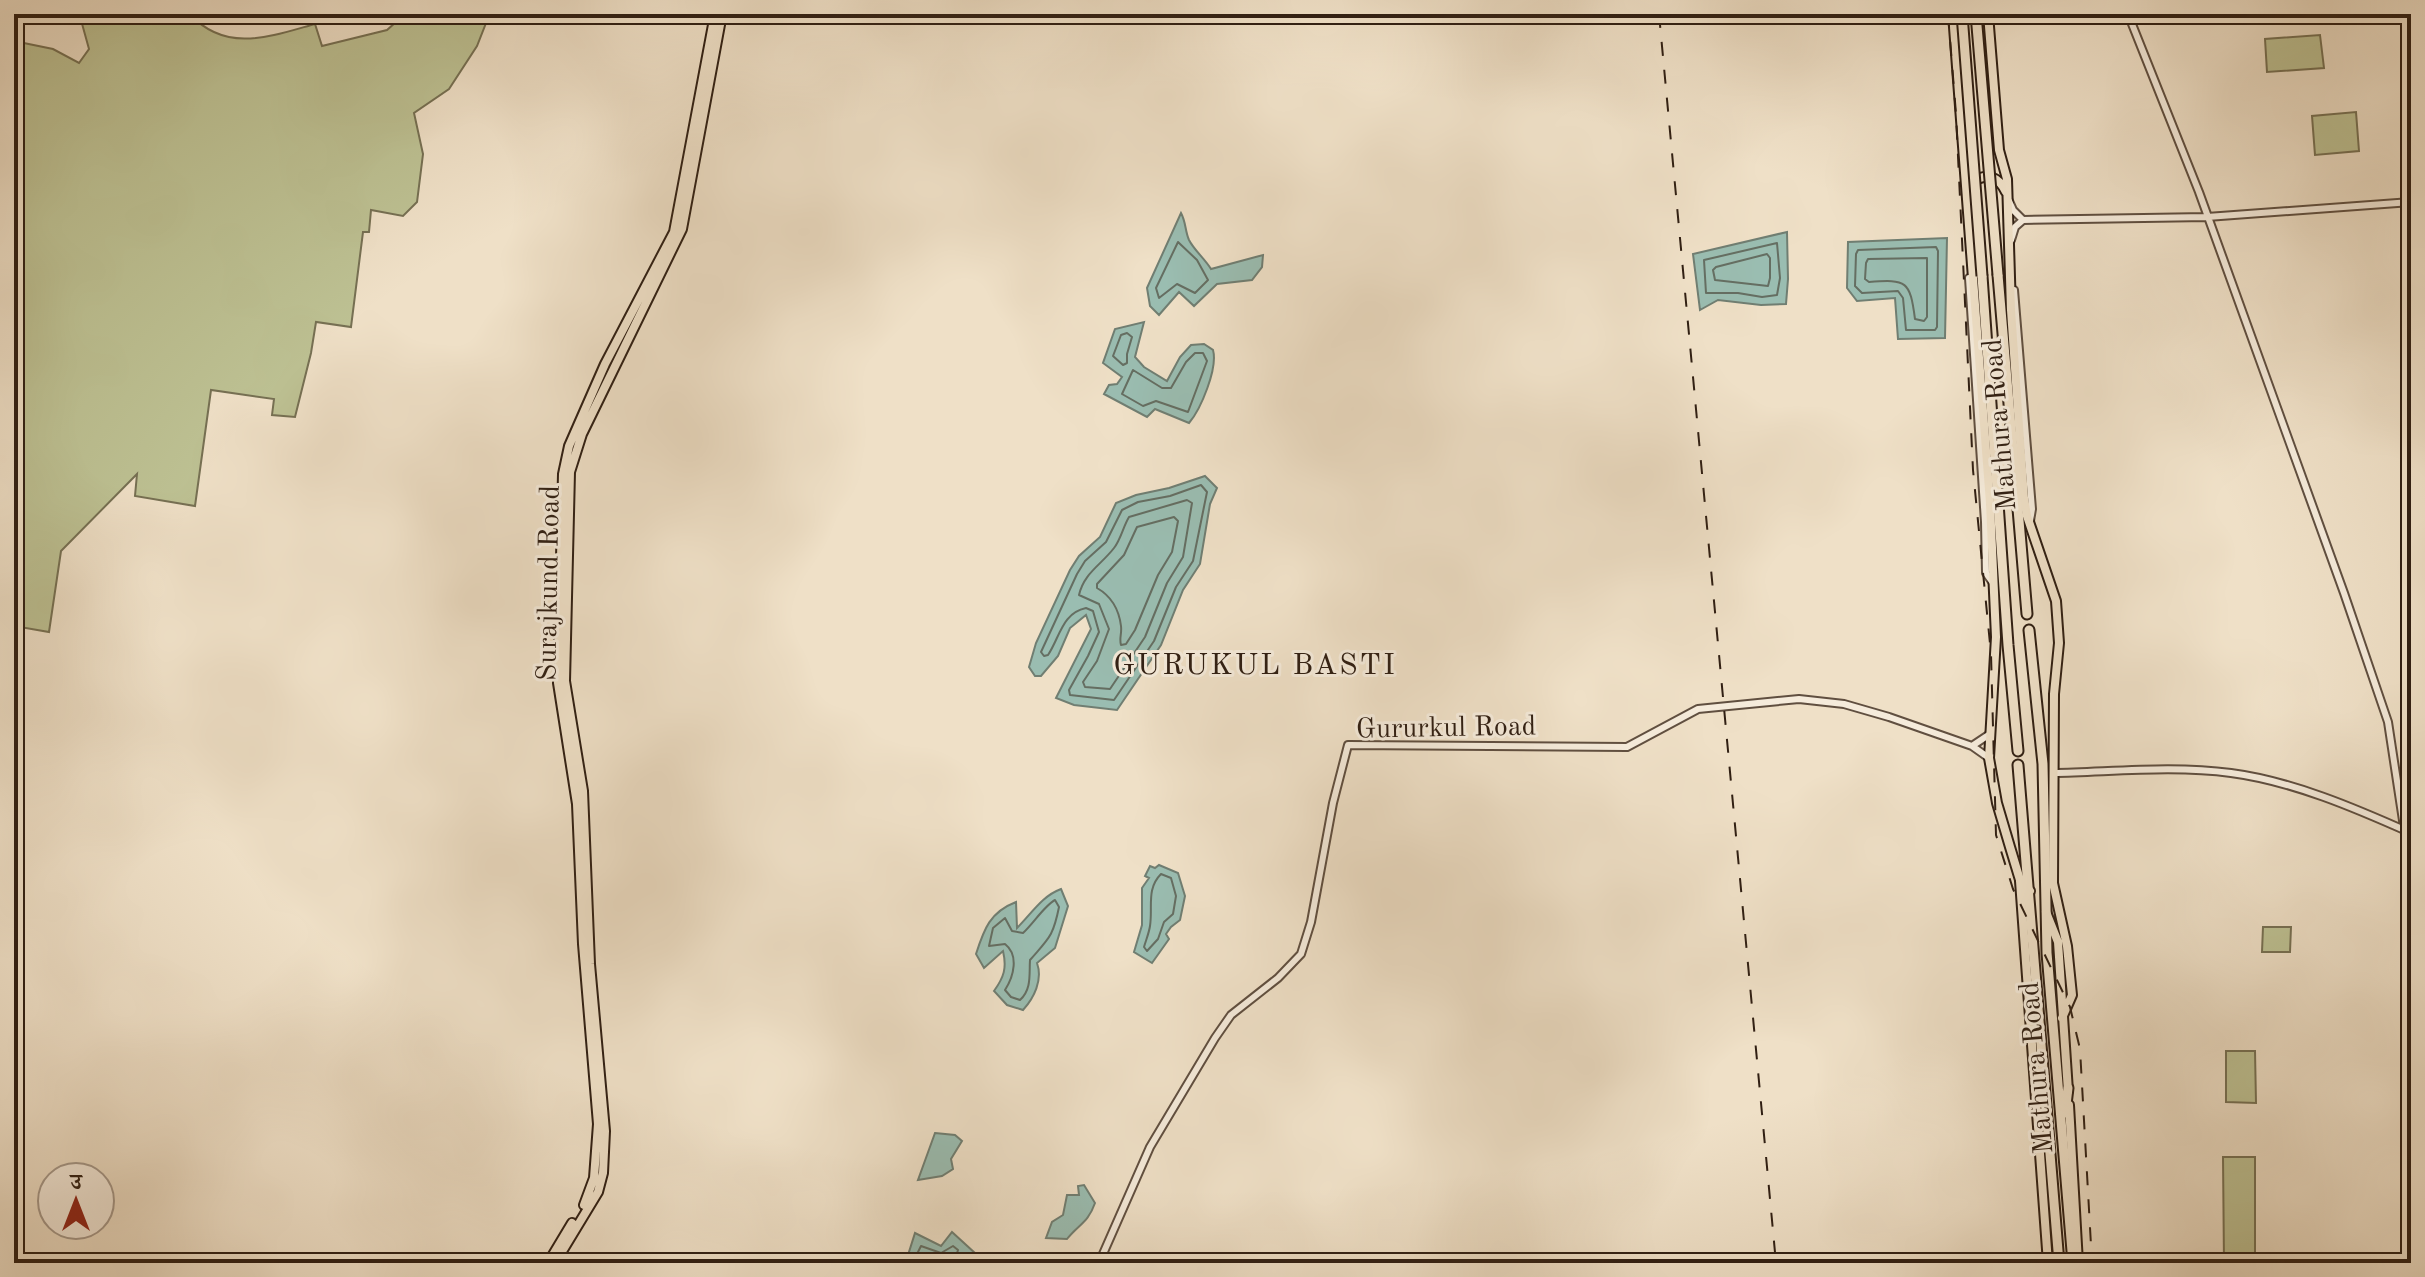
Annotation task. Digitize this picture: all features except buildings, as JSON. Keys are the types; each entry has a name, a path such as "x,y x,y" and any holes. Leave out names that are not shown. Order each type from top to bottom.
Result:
{"highway":[{"name":"Mathura Road","path":"1962,14 2018,751"},
{"name":"Mathura Road","path":"1976,14 2027,614"},
{"name":"Mathura Road","path":"2029,630 2043,764 2045,911 2076,1263"},
{"name":"Mathura Road","path":"2018,765 2059,1263"},
{"path":"2062,1130 2068,1088"}],"main road":[{"name":"Surajkund Road","path":"548,1263 589,1195 598,1138 583,944 577,804 558,683 563,474 569,446 605,364 674,232 715,14"},
{"name":"Surajkund Road","path":"555,1263 598,1192 603,1173 605,1131 590,964 583,791 564,671 570,472 582,434 682,229 722,14"},
{"name":"Mathura Road","path":"1953,14 1996,637 1989,758 1997,803 2020,880 2030,892"},
{"name":"Mathura Road","path":"1988,14 1999,150 2007,179 2010,283 2030,525 2056,601 2059,643 2052,773 2053,883 2065,936 2072,995 2062,1018"},
{"path":"1966,194 1972,183 1986,176 2000,181 2007,196"},
{"path":"1970,248 1976,260 1991,263 2004,260 2010,244"},
{"path":"2020,880 2048,1263"},
{"path":"2045,911 2058,942 2076,1263"}],"street":[{"path":"2128,14 2207,217 2388,722 2408,831 2411,873"},
{"path":"2007,196 2013,210 2023,220"},
{"path":"2010,244 2015,227 2023,220 2207,217 2411,202"},
{"name":"Gururkul Road","path":"1099,1263 1150,1147 1215,1038 1231,1015 1278,978 1301,954 1311,922 1333,803 1348,745 1627,747 1698,709 1799,699 1844,704 1972,746"},
{"path":"1989,758 1972,746 1990,734"},
{"path":"2052,773 2156,770 2232,773 2297,789 2408,831"}],"green space":[{"path":"86,14 190,14 204,26 234,38 266,37 315,24 322,46 387,30 405,14 475,14 486,23 477,46 449,89 414,113 423,154 417,202 403,216 371,210 369,232 363,232 351,327 316,322 295,417 272,415 274,399 211,390 195,506 135,496 137,474 61,551 49,632 14,626 14,41 53,49 79,63 89,49 81,20"},
{"path":"2320,35 2324,68 2267,72 2265,39"},
{"path":"2356,112 2359,151 2315,155 2312,116"},
{"path":"2263,927 2291,927 2290,952 2262,952"},
{"path":"2226,1051 2255,1051 2256,1103 2226,1102"},
{"path":"2223,1157 2255,1157 2255,1263 2224,1263"}],"water":[{"path":"1181,213 1189,240 1211,269 1263,255 1262,267 1252,280 1217,284 1194,306 1179,292 1159,315 1150,306 1147,288"},
{"path":"1787,232 1786,304 1761,305 1718,300 1700,310 1693,254"},
{"path":"1947,238 1945,338 1898,339 1895,298 1857,301 1847,288 1848,242"},
{"path":"1144,322 1135,357 1144,367 1167,381 1180,357 1191,345 1204,344 1213,350 1213,367 1207,388 1189,423 1155,409 1147,417 1104,394 1109,385 1117,384 1122,377 1103,363 1115,329"},
{"path":"1205,476 1217,488 1210,504 1200,564 1183,590 1161,645 1117,710 1074,705 1056,698 1091,629 1086,615 1070,628 1058,656 1041,676 1035,676 1029,667 1036,643 1079,556 1100,537 1116,503"},
{"path":"1159,865 1178,873 1185,896 1180,920 1166,934 1169,939 1152,963 1134,952 1142,925 1142,888 1149,878 1145,876 1150,866 1155,868"},
{"path":"1061,889 1068,906 1055,948 1037,963 1039,976 1034,994 1023,1010 1007,1005 994,991 1004,972 1003,951 984,968 976,954 985,929 994,916 1016,902 1017,928 1043,900"},
{"path":"935,1133 955,1135 962,1141 951,1159 953,1169 942,1176 918,1180"},
{"path":"1084,1185 1095,1203 1089,1215 1067,1239 1046,1238 1052,1222 1063,1215 1067,1195 1079,1195 1078,1186"},
{"path":"952,1232 976,1254 955,1263 893,1263 894,1257 908,1255 915,1233 941,1246"}],"railway":[{"path":"1659,14 1776,1263"},
{"path":"1948,14 1956,114 1973,470 1991,654 1996,835 2013,889 2070,1007 2080,1049 2092,1263"}],"district":[{"name":"GURUKUL BASTI","path":"1255,664"}]}
